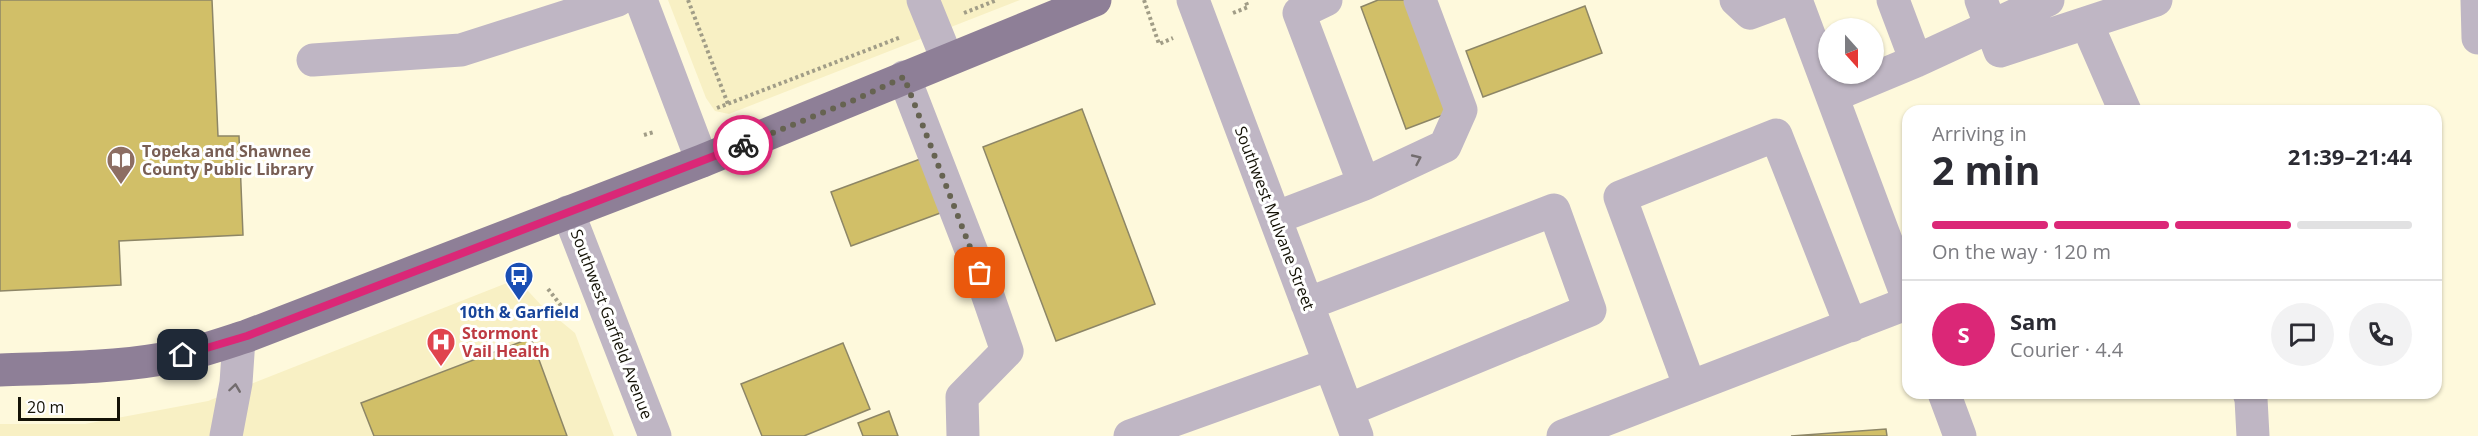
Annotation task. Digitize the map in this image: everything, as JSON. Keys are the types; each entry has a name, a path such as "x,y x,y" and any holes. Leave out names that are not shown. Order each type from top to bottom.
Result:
{"main road":[{"path":"0,370 113,365 162,359 204,350 238,339 702,161 1095,0"}],"street":[{"path":"313,60 461,50 618,0"},
{"path":"641,0 702,161"},
{"name":"Southwest Mulvane Street","path":"1193,0 1352,423"},
{"path":"1326,0 1299,13 1364,184"},
{"path":"1275,218 1364,184 1445,146 1461,110 1420,0"},
{"path":"1736,0 1750,13 1785,0"},
{"path":"1796,0 1902,283"},
{"path":"1893,0 1916,61"},
{"path":"1832,96 1916,61 1985,13 2048,0"},
{"path":"1985,13 2000,51 2156,0"},
{"path":"2476,0 2478,38"},
{"path":"928,13 947,59"},
{"path":"2087,24 2122,105"},
{"path":"904,77 976,263 1007,351 962,396 963,436"},
{"path":"1690,387 1620,197 1776,135 1851,326"},
{"path":"1307,304 1554,210 1590,310 1352,423"},
{"name":"Southwest Garfield Avenue","path":"568,212 655,436"},
{"path":"1563,436 1902,305"},
{"path":"226,436 236,383 238,339"},
{"path":"1130,436 1330,364"},
{"path":"1946,399 1960,436"},
{"path":"2251,399 2253,436"}],"path":[{"path":"688,0 728,104"},
{"path":"644,135 728,104 928,13 997,0"},
{"path":"1144,0 1159,44"},
{"path":"1245,0 1248,7"}],"shaded area":[{"path":"668,0 1020,0 729,114 715,111 706,98"},
{"name":"Stormont Vail Health","path":"517,279 541,305 575,333 614,436 0,436 0,424 85,424 208,401"}],"building":[{"name":"Topeka and Shawnee County Public Library","path":"0,0 212,0 218,136 239,136 243,235 119,241 121,285 0,291"},
{"path":"1378,0 1409,0 1451,112 1406,129 1361,7"},
{"path":"1585,6 1602,53 1483,97 1466,51"},
{"path":"1082,109 1155,304 1056,341 983,147"},
{"path":"923,158 943,212 851,246 831,192"},
{"path":"531,338 567,436 374,436 361,403"},
{"path":"843,343 870,409 804,436 762,436 741,384"},
{"path":"889,411 898,436 863,436 858,423"},
{"path":"1886,429 1887,436 1791,436"}],"way so far":[{"path":"743,145 859,98 904,77 922,117 980,273"}],"place":[{"name":"Topeka and Shawnee County Public Library","path":"121,186"},
{"name":"10th & Garfield","path":"519,302"},
{"name":"Stormont Vail Health","path":"441,368"}],"route":[{"path":"183,355 247,336 743,145"}]}
